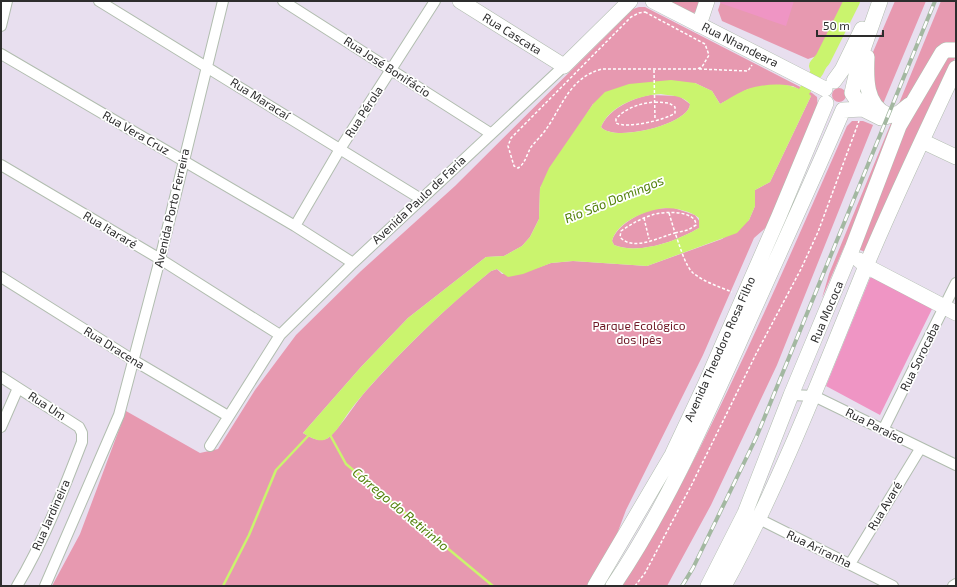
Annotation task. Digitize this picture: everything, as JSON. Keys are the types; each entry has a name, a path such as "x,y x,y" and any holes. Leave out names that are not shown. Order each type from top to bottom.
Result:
{"main road":[{"name":"Rua Cascata","path":"460,1 564,66"},
{"name":"Avenida Paulo de Faria","path":"564,66 630,1"},
{"name":"Rua Nhandeara","path":"653,1 826,89"},
{"path":"699,24 707,1"},
{"name":"Avenida Theodoro Rosa Filho","path":"613,586 635,554 676,478 750,300 762,256 826,89 842,70 876,1"},
{"path":"852,93 860,58 880,1"},
{"path":"872,26 867,57 867,74 870,96 877,108 886,114 887,117 889,136 888,151"},
{"name":"Rua Mococa","path":"708,586 745,513 791,395 852,250 888,151 913,100 942,53 946,50 956,50"},
{"name":"Rua Mococa","path":"724,586 759,519 814,396 866,266 956,68"},
{"path":"862,113 845,83 826,89 836,110 887,117 906,108 913,100"},
{"name":"Avenida Theodoro Rosa Filho","path":"595,586 638,516 672,454 705,385 750,300 776,262 843,110 848,106 852,93"},
{"path":"922,141 956,157"},
{"path":"852,250 866,266 950,310"},
{"path":"762,256 776,262"},
{"path":"638,516 651,523"},
{"path":"620,545 635,554"}],"street":[{"path":"1,26 7,1"},
{"name":"Rua Maracaí","path":"99,1 421,198"},
{"name":"Avenida Porto Ferreira","path":"45,586 119,415 160,259 223,1"},
{"name":"Rua José Bonifácio","path":"283,1 490,133"},
{"name":"Rua Pérola","path":"295,226 340,149 435,1"},
{"name":"Rua Vera Cruz","path":"1,54 295,226 353,263"},
{"name":"Avenida Paulo de Faria","path":"210,446 280,335 421,198 564,66"},
{"name":"Rua Itararé","path":"1,165 160,259 280,335"},
{"name":"Rua Dracena","path":"1,277 133,360 228,416"},
{"name":"Rua Sorocaba","path":"883,430 950,310 956,284"},
{"name":"Rua Um","path":"1,377 79,427 82,434 82,442"},
{"path":"1,426 18,388"},
{"name":"Rua Paraíso","path":"791,395 814,396 920,449 956,465"},
{"name":"Rua Jardineira","path":"17,586 40,543 82,442"},
{"name":"Rua Avaré","path":"850,564 920,449"},
{"name":"Rua Ariranha","path":"745,513 893,586"}],"path":[{"path":"697,69 702,67 709,55 705,44 645,12 635,14 511,138 508,146 514,166 518,168 521,166 530,149 550,123 565,95 584,76 602,69 697,69 748,71 758,55"},
{"path":"654,69 656,120"},
{"path":"647,102 655,102 669,103 675,107 676,110 672,115 656,120 623,126 616,123 619,116 631,108 647,102"},
{"path":"635,586 645,573 692,484 756,354 801,269 818,232 862,113"},
{"path":"678,212 692,216 696,220 696,225 688,230 675,232 634,244 625,242 620,237 621,231 634,222 654,214 669,213 678,212"},
{"path":"669,213 675,232 692,272 750,300"},
{"path":"644,218 649,240"}],"green space":[{"path":"666,1 701,1 697,12 693,13"},
{"path":"721,1 845,1 831,33 817,56 808,59 722,21 718,10"},
{"path":"895,1 926,1 883,104 876,99 872,76 873,52"},
{"path":"941,1 956,1 956,56 866,252 845,245 822,298 829,274"},
{"name":"Parque Ecológico dos Ipês","path":"645,7 812,93 817,97 818,109 771,223 754,238 703,355 626,510 614,542 589,586 52,586 80,534 126,411 200,453 218,449 255,390 296,335 361,271 455,186 633,9","holes":["695,83 712,91 720,104 748,89 779,85 793,86 811,96 770,182 755,190 755,206 749,220 722,239 647,266 573,261 551,263 537,268 502,274 497,269 491,271 425,329 365,392 330,437 323,440 303,433 361,367 408,318 486,257 504,256 522,246 530,237 539,219 540,188 593,104"]},
{"path":"836,88 842,88 846,92 846,98 842,102 836,102 832,98 832,92"},
{"path":"643,96 679,96 690,104 687,111 678,118 650,129 620,133 609,131 601,127 610,115 622,105"},
{"path":"852,121 863,121 873,125 777,365 711,505 667,586 622,586 651,539 704,440 759,324 847,126"},
{"path":"674,208 695,215 700,222 699,228 680,238 658,245 624,248 614,245 612,241 614,235 629,220 655,209"}],"shaded area":[{"path":"721,1 794,1 786,26 720,3"},
{"path":"876,277 933,307 880,415 826,386 870,278"}],"water":[{"path":"851,1 858,1 823,74 809,94 811,96 770,182 755,190 755,206 749,220 737,233 647,266 573,261 551,263 523,274 508,277 497,269 491,271 444,311 400,354 360,398 337,429 328,438 325,440 318,440 303,433 361,367 408,318 486,257 504,256 522,246 530,237 539,219 540,188 549,168 593,104 605,92 629,84 671,80 695,83 712,91 720,104 745,90 754,87 774,84 788,85 799,89 812,68 830,47 841,14 845,12","holes":["661,94 677,96 684,99 690,104 687,111 678,118 665,124 635,132 620,133 609,131 601,127 605,119 618,107 644,96","665,208 683,210 692,213 699,218 699,228 680,238 658,245 635,248 624,248 614,245 612,241 615,234 626,222 650,211"]}],"waterway":[{"name":"Rio São Domingos","path":"817,66 823,59 852,1"},
{"name":"Córrego do Retirinho","path":"329,433 346,464 493,586"},
{"path":"223,586 249,535 276,470 310,434"}],"railway":[{"path":"682,586 693,568 756,438 935,1"}]}
